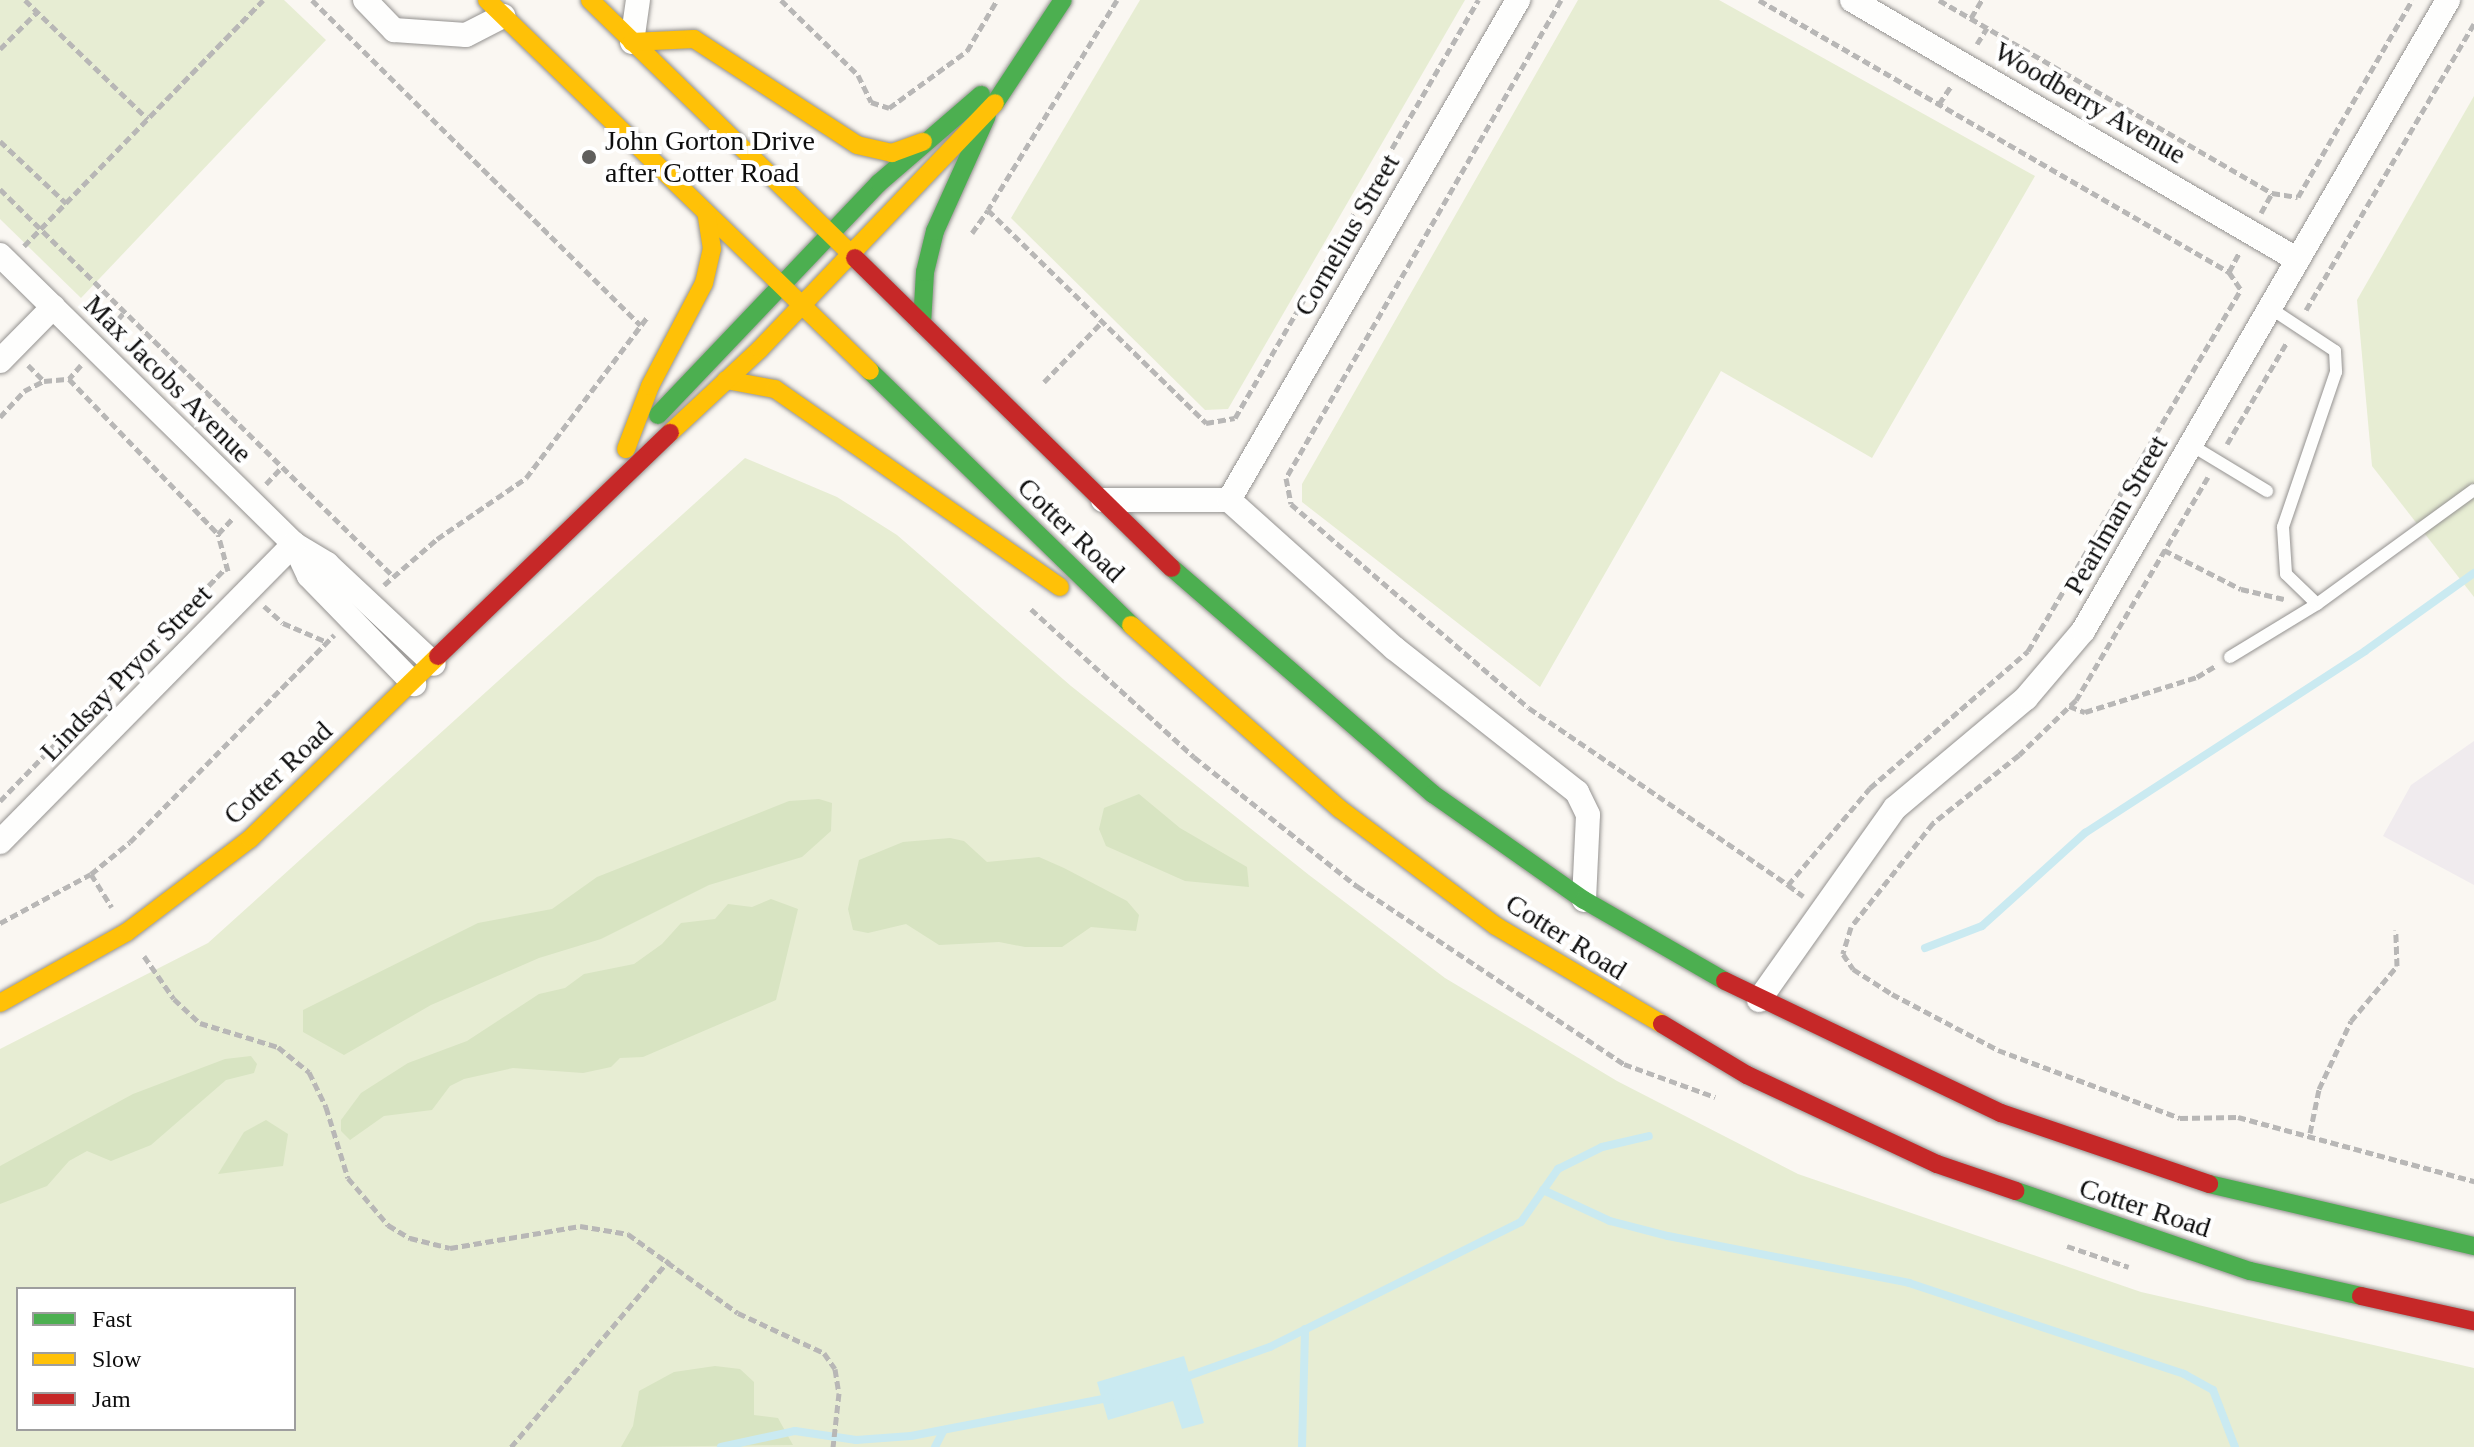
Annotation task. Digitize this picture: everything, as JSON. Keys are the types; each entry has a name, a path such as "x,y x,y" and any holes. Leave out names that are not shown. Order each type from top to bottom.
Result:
{"main road":[{"path":"590,0 833,236 923,142 1034,51"},
{"path":"853,255 987,116 1034,51 1063,0"},
{"path":"495,8 780,288"},
{"path":"632,42 694,39 857,145 892,153 923,142"},
{"path":"922,324 925,272 935,231 987,116"},
{"path":"626,449 650,386 704,283 712,249 706,213"},
{"name":"Cotter Road","path":"558,537 626,449 833,236 1215,610 1320,702 1433,794 1584,900 1759,1000 1945,1091 2130,1160 2258,1200 2474,1246"},
{"name":"Cotter Road","path":"0,1003 127,932 250,839 414,684 558,537 726,380 853,255"},
{"name":"Cotter Road","path":"780,288 1190,682 1340,809 1496,926 1747,1075 1937,1164 2250,1271 2474,1321"},
{"path":"726,380 775,389 1045,573 1077,604"},
{"path":"1442,911 1496,926"}],"street":[{"path":"365,0 394,30 466,35 495,8"},
{"path":"632,42 638,0"},
{"name":"Cornelius Street","path":"1229,500 1518,0"},
{"name":"Woodberry Avenue","path":"1852,0 2298,260"},
{"name":"Pearlman Street","path":"1759,1000 1895,808 2026,698 2083,631 2448,0"},
{"name":"Max Jacobs Avenue","path":"4,259 294,544 327,564 434,664"},
{"path":"0,361 53,307"},
{"path":"1103,500 1229,500 1394,648 1577,792 1588,815 1584,900"},
{"name":"Max Jacobs Avenue","path":"294,544 309,576 414,684"},
{"name":"Lindsay Pryor Street","path":"0,842 294,544"}],"lane":[{"path":"2270,308 2335,351 2336,372 2283,527 2286,574 2317,604"},
{"path":"2191,445 2267,491"},
{"path":"2230,657 2317,604 2474,490"}],"path":[{"path":"25,0 148,119"},
{"path":"4,259 41,229 263,0"},
{"path":"312,0 640,325"},
{"path":"781,0 858,75 871,102 889,108 967,51 997,0"},
{"path":"1117,0 988,210 1206,423 1235,418 1478,0"},
{"path":"1561,0 1286,478 1291,504 1529,708 1788,885 1870,788 2028,651 2240,291 2229,272 1759,0"},
{"path":"1939,0 2272,193 2298,197 2412,0"},
{"path":"1971,18 1982,0"},
{"path":"0,49 37,12"},
{"path":"0,141 66,203"},
{"path":"0,189 393,576"},
{"path":"0,417 24,391 44,381 69,379 125,311"},
{"path":"1044,382 1101,323"},
{"path":"69,379 218,534"},
{"path":"2108,517 2241,589 2317,604"},
{"path":"0,801 226,568"},
{"path":"248,592 283,623 328,642"},
{"path":"2068,706 2085,712 2197,677 2230,657"},
{"path":"91,874 174,999 200,1023 278,1047 309,1072 326,1107 348,1178 373,1214 395,1230 433,1245 460,1248 561,1229 604,1227 628,1234 669,1260 738,1313 824,1353 838,1378 838,1417 833,1447"},
{"path":"2310,1133 2319,1089 2351,1021 2397,966 2396,930"},
{"path":"1853,969 1998,1050 2180,1118 2196,1122 2226,1115 2287,1134 2310,1133 2474,1181"},
{"path":"511,1447 669,1260"}],"shaded area":[{"path":"2474,741 2474,885 2383,836 2411,785"}],"green space":[{"path":"0,0 284,0 326,40 81,298 0,219"},
{"path":"1140,0 1465,0 1228,409 1205,410 1011,218"},
{"path":"1578,0 1719,0 2035,176 1872,458 1721,371 1540,687 1302,502 1302,484"},
{"path":"2474,96 2474,597 2372,466 2357,300"},
{"path":"745,458 837,497 897,535 1071,686 1309,875 1445,978 1617,1081 1798,1174 2141,1292 2474,1368 2474,1447 0,1447 0,1049 208,943"},
{"path":"1139,794 1180,828 1247,867 1249,887 1185,881 1106,846 1099,829 1104,808"},
{"path":"819,799 832,803 831,831 802,857 709,885 601,939 539,958 431,1005 344,1055 303,1032 303,1010 478,923 552,909 597,877 789,801"},
{"path":"950,838 964,841 987,862 1039,857 1064,868 1127,901 1139,915 1136,931 1091,927 1062,947 1025,947 999,942 939,945 906,924 868,933 853,930 848,909 859,860 903,842"},
{"path":"771,899 798,909 776,1000 643,1057 620,1058 611,1067 583,1073 513,1068 464,1079 450,1086 432,1110 384,1116 350,1140 341,1131 341,1120 361,1093 408,1063 467,1041 539,994 565,988 584,974 634,964 662,944 681,923 715,919 728,904 752,907"},
{"path":"251,1056 257,1064 254,1073 226,1080 151,1145 111,1161 87,1151 69,1161 47,1186 0,1204 0,1166 133,1094 225,1059"},
{"path":"266,1120 288,1134 283,1166 218,1174 244,1132"},
{"path":"715,1366 740,1369 754,1382 754,1415 778,1418 793,1445 621,1447 633,1426 639,1391 674,1372"}],"water":[{"path":"1184,1356 1204,1423 1182,1429 1173,1401 1108,1420 1097,1382"}],"waterway":[{"path":"1925,948 1982,926 2085,833 2365,651 2474,573"},
{"path":"1180,1379 1270,1347 1521,1222 1558,1169 1602,1147 1649,1136"},
{"path":"1543,1190 1610,1221 1668,1236 1909,1283 2184,1374 2213,1390 2235,1447"},
{"path":"1302,1447 1305,1329"},
{"path":"721,1447 795,1431 856,1440 911,1436 1109,1398"},
{"path":"935,1447 943,1431"}],"traffic: fast":[{"path":"995,103 1063,0"},
{"path":"658,415 879,183 981,95"},
{"path":"922,324 925,272 935,231 987,116"},
{"path":"870,371 1131,625"},
{"path":"1172,568 1433,794 1584,900 1725,981"},
{"path":"2209,1184 2474,1246"},
{"path":"2016,1191 2250,1271 2361,1296"}],"traffic: slow":[{"path":"487,0 870,371"},
{"path":"590,0 855,258"},
{"path":"632,42 694,39 857,145 892,153 923,142"},
{"path":"670,433 760,349 995,103"},
{"path":"626,449 650,386 704,283 712,249 706,213"},
{"path":"726,380 775,389 1060,587"},
{"path":"1131,625 1340,809 1496,926 1662,1024"},
{"path":"0,1003 127,932 250,839 438,656"}],"traffic: jam":[{"path":"855,258 1172,568"},
{"path":"438,656 670,433"},
{"path":"1725,981 2001,1113 2209,1184"},
{"path":"1662,1024 1747,1075 1937,1164 2016,1191"},
{"path":"2361,1296 2474,1321"}],"place":[{"name":"John Gorton Drive after Cotter Road","path":"589,157"}]}
